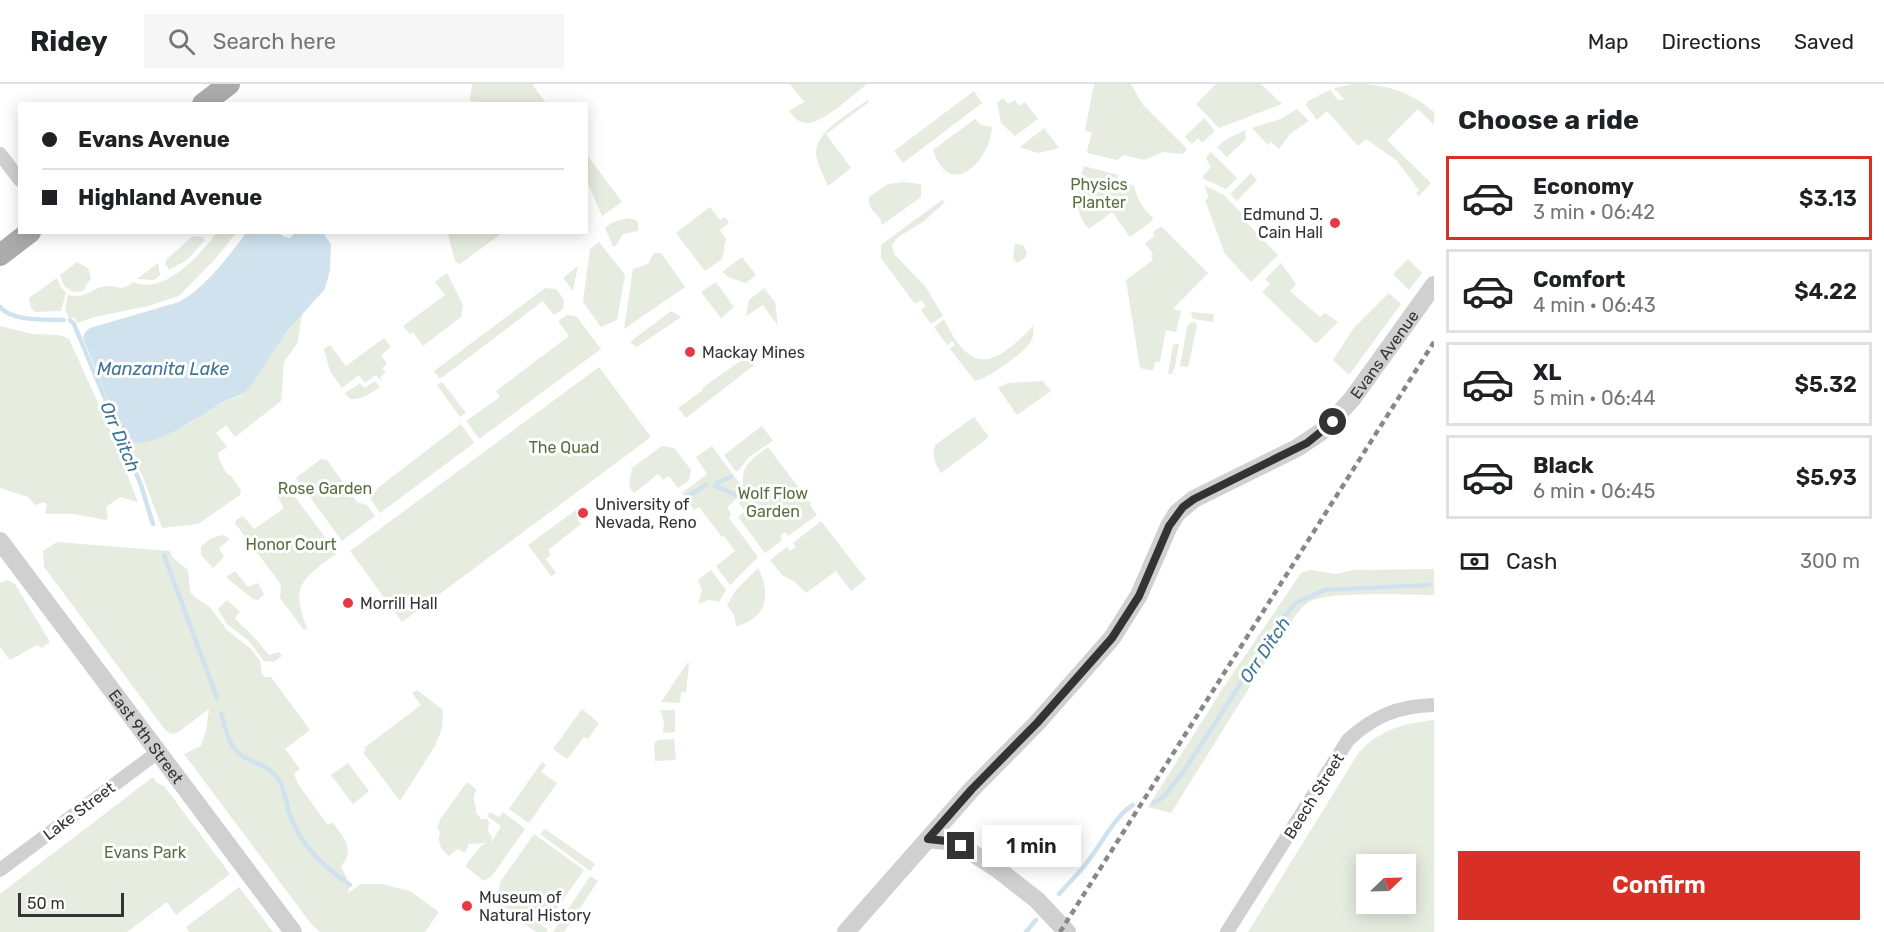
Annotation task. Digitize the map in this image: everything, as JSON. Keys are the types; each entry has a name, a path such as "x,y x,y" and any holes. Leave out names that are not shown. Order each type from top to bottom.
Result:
{"main road":[{"path":"206,102 229,84"},
{"path":"0,255 27,234"}],"street":[{"path":"0,154 18,177"},
{"name":"Evans Avenue","path":"846,932 972,789 1037,723 1112,638 1139,596 1169,526 1183,507 1194,499 1307,443 1324,429 1352,399 1434,285"},
{"name":"East 9th Street","path":"0,541 6,561 158,752 293,932"},
{"name":"Beech Street","path":"1227,932 1348,740 1363,726 1380,716 1403,709 1434,705"},
{"name":"Lake Street","path":"0,870 158,752"},
{"path":"928,839 956,842 996,868 1030,894 1067,932"}],"green space":[{"path":"472,84 532,84 545,102 476,102 470,101"},
{"path":"790,84 867,84 830,113 808,123 797,120 789,111 804,102"},
{"path":"1094,84 1131,84 1143,105 1187,149 1183,154 1163,152 1144,160 1124,155 1117,160 1088,153 1092,132 1085,131"},
{"path":"1216,84 1261,84 1282,104 1219,128 1196,104"},
{"path":"1354,84 1376,85 1397,90 1416,99 1434,112 1434,125 1418,109 1387,140 1431,183 1419,196 1416,193 1419,190 1396,160 1366,139 1358,146 1327,111 1317,120 1306,105 1308,101 1330,90 1338,100 1347,99 1343,98 1334,88"},
{"path":"974,91 982,103 903,163 894,151"},
{"path":"1003,98 1008,104 1015,100 1019,106 1025,102 1038,119 1015,136 1001,123 997,103"},
{"path":"868,100 869,102 826,134 851,168 828,186 819,166 817,146 821,138 835,123"},
{"path":"1297,109 1309,121 1291,133 1279,149 1271,142 1268,145 1252,128 1281,119"},
{"path":"1204,118 1215,131 1202,143 1198,138 1192,144 1185,137"},
{"path":"975,119 981,125 992,127 990,140 984,153 968,171 958,174 949,173 940,165 933,150"},
{"path":"1044,128 1059,148 1038,153 1020,147"},
{"path":"1245,130 1246,139 1227,157 1217,147 1227,139"},
{"path":"1211,152 1237,178 1226,189 1202,178 1211,167 1206,158"},
{"path":"588,157 622,202 602,216 588,183"},
{"name":"Physics Planter","path":"1084,166 1118,175 1117,180 1134,186 1141,204 1153,218 1152,221 1130,237 1112,212 1089,229 1078,207 1079,182"},
{"path":"1251,173 1257,180 1237,201 1230,194"},
{"path":"903,182 921,184 921,197 882,225 870,206 869,197 888,184"},
{"path":"1204,185 1224,195 1245,217 1243,219 1278,255 1251,282 1225,254 1205,200 1209,198"},
{"path":"942,200 945,202 923,222 898,237 892,245 894,254 925,286 943,316 931,324 921,310 926,306 921,300 915,304 881,258 881,245"},
{"path":"710,207 720,220 725,217 729,223 720,230 726,239 722,259 705,271 676,233"},
{"path":"628,218 636,220 638,231 623,234 616,246 613,246 605,228 613,222"},
{"path":"1160,227 1208,273 1173,309 1181,311 1176,332 1166,330 1160,362 1155,362 1153,371 1140,368 1126,280 1153,260 1151,256 1153,254 1145,243 1155,236 1153,232"},
{"path":"215,234 235,234 215,259 179,296 77,323 75,318 68,317 65,307 68,295 84,295 106,286 122,288 134,282 146,285 157,283 181,271"},
{"path":"448,234 501,234 460,264 455,262"},
{"path":"193,236 203,237 205,240 187,260 169,270 165,263 167,259"},
{"path":"599,242 625,275 617,320 601,327 583,302 590,249"},
{"path":"1015,243 1024,246 1027,253 1025,258 1017,263 1013,258"},
{"path":"654,253 661,253 685,287 624,329 633,269 648,264"},
{"path":"742,257 756,275 746,283 730,278 722,272"},
{"path":"1408,259 1422,273 1409,290 1393,274"},
{"path":"77,262 88,268 91,278 83,291 73,292 64,286 60,275"},
{"path":"158,263 160,275 154,280 137,279"},
{"path":"1281,263 1296,284 1290,291 1320,317 1325,313 1338,322 1317,343 1262,292 1270,284 1265,279"},
{"path":"578,266 573,291 563,278"},
{"path":"447,273 463,305 461,317 423,346 413,332 410,334 403,326 445,295 435,282"},
{"path":"57,278 66,293 61,311 35,312 31,308 29,298"},
{"path":"716,282 734,307 721,318 701,292"},
{"path":"545,288 556,289 564,300 563,309 554,315 543,301 440,379 434,371"},
{"path":"764,288 775,302 778,326 763,305 746,316 749,300"},
{"path":"1389,293 1401,304 1349,375 1333,360 1353,329"},
{"path":"671,311 681,317 637,347 630,342"},
{"path":"1191,312 1214,314 1213,322 1193,319"},
{"path":"302,313 298,342 284,362 281,401 235,437 226,425 216,433 227,447 218,453 219,458 226,473 241,490 240,495 198,524 162,528 143,477 125,441 129,442 187,425 211,408 248,390 274,347"},
{"path":"567,315 576,316 601,349 479,439 466,421 500,397 496,391 569,336 558,321"},
{"path":"944,319 964,350 974,357 984,359 995,357 1006,350 1033,326 1033,335 1029,344 1012,360 975,381 950,349 955,345 952,341 947,345 934,327"},
{"path":"1195,322 1197,326 1188,367 1180,366 1187,327 1190,323"},
{"path":"0,326 32,334 59,335 69,339 105,418 138,502 120,497 106,507 108,518 106,520 74,514 48,514 45,513 47,504 44,502 35,505 28,497 0,488"},
{"path":"384,338 391,347 381,355 387,364 382,368 386,373 380,377 382,380 376,375 365,383 359,375 342,388 330,371 324,349 330,345 346,366"},
{"path":"1179,344 1175,367 1172,374 1168,374 1173,345"},
{"path":"749,355 756,359 753,366 686,418 678,408"},
{"name":"The Quad","path":"599,367 651,437 402,622 350,551"},
{"path":"375,381 380,387 370,394 350,399 345,393 360,383 364,388"},
{"path":"1043,381 1051,391 1017,415 998,388 1008,383"},
{"path":"442,382 466,413 460,417 437,385"},
{"path":"974,417 989,437 941,473 935,460 935,445"},
{"path":"461,424 474,443 380,513 370,498 379,487"},
{"name":"Wolf Flow Garden","path":"762,426 773,441 749,457 738,471 735,471 724,455"},
{"path":"662,446 674,448 691,470 689,480 678,488 669,476 663,480 658,474 634,493 629,486 632,468"},
{"path":"712,446 740,484 737,497 727,507 731,514 729,518 758,557 730,585 716,566 735,551 699,507 694,510 682,493 707,474 696,457"},
{"name":"Wolf Flow Garden","path":"768,447 817,515 788,536 785,532 780,536 782,540 765,553 738,517 745,511 739,503 743,493 744,470"},
{"name":"Rose Garden","path":"321,459 327,460 357,502 367,505 375,516 342,541 296,478"},
{"name":"Honor Court","path":"286,485 337,553 308,576 303,583 299,601 307,628 304,630 280,598 279,582 235,523 243,516 254,529 283,509 276,494"},
{"path":"580,507 584,512 577,518 581,524 548,550 551,555 546,559 556,573 551,576 528,545"},
{"path":"821,521 866,579 851,591 836,571 806,593 795,582 782,575 770,560 787,547 790,551 796,547 793,543"},
{"path":"223,535 229,540 219,548 224,557 213,568 201,555 201,546 212,538"},
{"path":"57,542 170,551 172,557 188,570 190,592 210,607 227,630 251,649 260,661 262,674 265,677 271,677 310,730 285,749 300,769 294,774 298,784 327,824 333,823 346,843 347,854 341,866 350,885 348,893 361,884 382,884 410,891 439,912 425,932 320,932 312,925 184,754 201,746 209,709 177,733 172,734 166,731 44,567 43,551"},
{"path":"758,568 765,587 764,604 755,618 736,626 734,615 727,605 736,590"},
{"path":"1434,569 1434,595 1335,596 1311,601 1303,606 1286,629 1171,813 1148,807 1225,685 1301,573 1310,570 1336,574 1353,570"},
{"path":"711,570 726,590 719,602 709,600 698,604 702,590 698,580"},
{"path":"235,571 248,587 258,583 264,594 258,600 253,599 227,578"},
{"path":"7,580 15,584 50,642 42,648 37,645 10,660 0,647 0,583"},
{"path":"227,600 240,612 236,620 269,655 279,652 282,656 274,662 264,661 249,641 227,624 218,609"},
{"path":"688,662 686,692 681,692 680,703 661,702"},
{"path":"417,690 443,710 442,728 435,746 400,801 363,752 366,750 364,748 421,705 412,693"},
{"path":"582,709 599,723 588,739 584,737 567,759 553,749"},
{"path":"660,710 675,710 675,732 663,733 664,722"},
{"path":"1434,720 1434,932 1248,932 1359,752 1384,733 1402,726"},
{"path":"674,739 676,760 655,761 654,744 658,740"},
{"path":"542,762 546,765 541,772 557,783 529,823 509,809"},
{"path":"348,763 369,791 353,804 331,775"},
{"name":"Evans Park","path":"153,777 157,783 164,786 230,874 176,915 167,902 127,932 0,932 0,894"},
{"path":"467,782 477,790 474,798 476,813 481,819 487,819 489,822 488,831 492,837 491,843 501,826 487,816 490,812 499,817 503,812 525,829 492,876 484,881 465,866 486,843 469,844 465,853 458,849 449,856 439,843 440,832 437,828 441,818"},
{"path":"545,829 595,864 590,871 540,834"},
{"path":"534,834 584,870 545,925 517,905 548,930 546,932 536,932 493,902 499,892 500,882"},
{"path":"590,876 598,881 564,932 553,932"},
{"path":"239,887 273,932 189,932 186,927"}],"water":[{"name":"Manzanita Lake","path":"245,234 280,234 290,238 294,234 324,234 331,244 330,270 325,289 286,332 248,390 158,438 135,443 125,441 83,338 85,332 90,328 179,302 198,289"}],"waterway":[{"name":"Orr Ditch","path":"0,307 5,312 21,317 64,320"},
{"name":"Orr Ditch","path":"70,320 74,324 141,485 153,524"},
{"path":"716,486 718,482 731,477"},
{"path":"688,496 706,485"},
{"path":"715,486 738,496"},
{"name":"Orr Ditch","path":"164,555 217,698"},
{"name":"Orr Ditch","path":"1153,803 1163,798 1184,771 1283,618 1296,603 1325,590 1429,585"},
{"name":"Orr Ditch","path":"221,713 227,736 234,748 244,757 275,774 279,780 290,815 307,846 322,863 350,885"},
{"name":"Orr Ditch","path":"1059,894 1085,865 1114,823 1133,805"},
{"name":"Orr Ditch","path":"1026,932 1036,920"}],"railway":[{"path":"1060,932 1434,342"}],"place":[{"name":"Edmund J. Cain Hall","path":"1335,223"},
{"name":"Mackay Mines","path":"690,352"},
{"name":"University of Nevada, Reno","path":"583,513"},
{"name":"Morrill Hall","path":"348,603"},
{"name":"Museum of Natural History","path":"467,906"}],"route":[{"path":"961,846 956,842 928,839 972,789 1037,723 1112,638 1130,612 1148,579 1169,526 1177,513 1194,499 1307,443 1333,422"}]}
